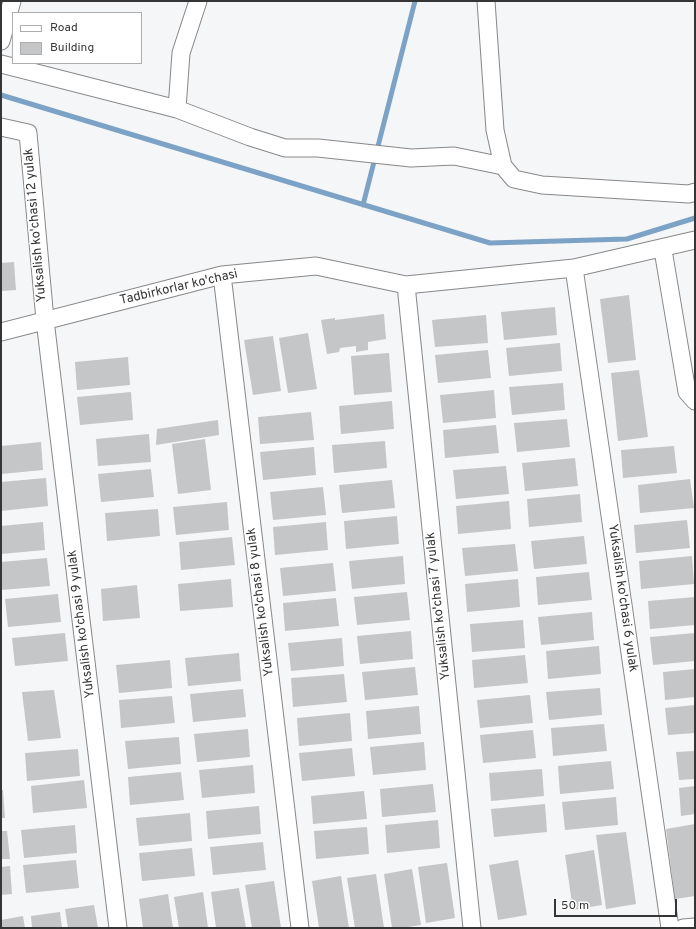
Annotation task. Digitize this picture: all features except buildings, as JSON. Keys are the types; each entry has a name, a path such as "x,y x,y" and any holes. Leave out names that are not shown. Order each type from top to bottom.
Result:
{"street":[{"path":"1,41 12,1"},
{"path":"177,109 180,54 198,1"},
{"path":"486,1 495,130 503,166 514,179 542,185 689,194 695,192"},
{"path":"1,64 177,109 250,137 285,148 318,148 411,158 454,156 503,166"},
{"name":"Yuksalish ko'chasi 12 yulak","path":"1,127 28,134 45,320"},
{"name":"Tadbirkorlar ko'chasi","path":"1,332 222,276 316,266 406,285 574,268 695,240"},
{"path":"664,256 687,392 695,401"},
{"name":"Yuksalish ko'chasi 6 yulak","path":"574,268 670,928"},
{"name":"Yuksalish ko'chasi 8 yulak","path":"222,276 300,928"},
{"name":"Yuksalish ko'chasi 7 yulak","path":"406,285 472,928"},
{"name":"Yuksalish ko'chasi 9 yulak","path":"45,320 118,928"},
{"path":"684,928 695,927"}],"waterway":[{"path":"363,205 415,1"},
{"path":"1,95 490,243 627,239 695,218"}]}
